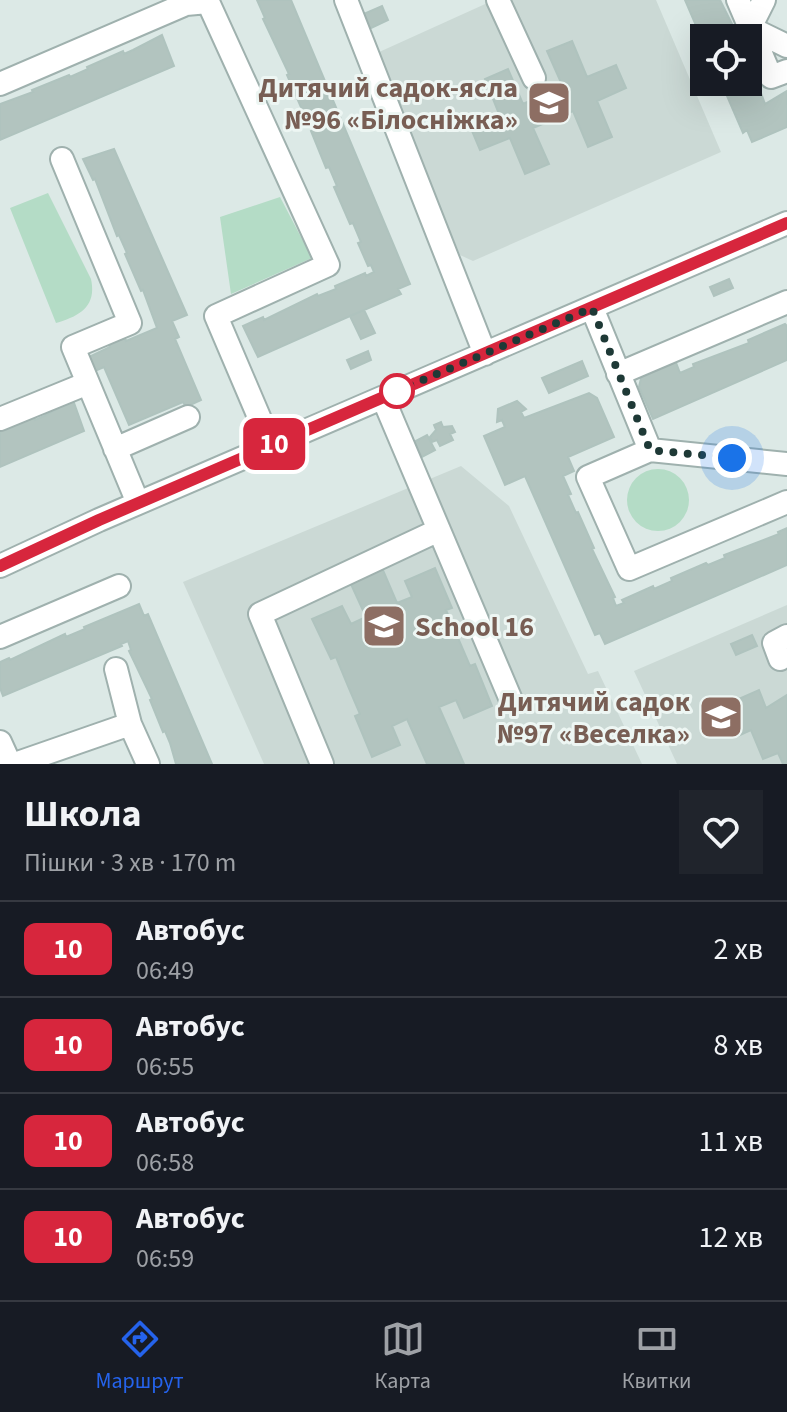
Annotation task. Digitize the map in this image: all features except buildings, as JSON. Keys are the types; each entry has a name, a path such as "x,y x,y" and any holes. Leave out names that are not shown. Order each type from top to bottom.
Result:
{"street":[{"path":"346,0 485,354"},
{"path":"498,0 534,78"},
{"path":"738,0 748,24"},
{"path":"752,24 764,0"},
{"path":"0,84 186,2 208,2 328,265 216,316 271,445"},
{"path":"762,34 787,46"},
{"path":"762,56 771,77 787,71"},
{"path":"62,159 130,323 73,347 138,503"},
{"path":"0,566 271,445 787,223"},
{"path":"618,374 787,302"},
{"path":"592,308 650,450"},
{"path":"0,419 88,383"},
{"path":"383,398 511,700"},
{"path":"115,449 188,417"},
{"path":"787,464 650,450 588,477 629,569 787,502"},
{"path":"322,764 260,614 439,530"},
{"path":"0,637 119,586"},
{"path":"780,659 774,643 787,636"},
{"path":"116,669 130,724 148,764"},
{"path":"0,742 22,763 130,724"}],"shaded area":[{"name":"Дитячий садок-ясла №96 «Білосніжка»","path":"494,0 656,0 690,80 690,96 697,96 721,152 473,261 460,255 377,53"},
{"name":"School 16","path":"461,466 509,506 588,674 598,671 642,764 264,764 183,582"},
{"name":"Дитячий садок №97 «Веселка»","path":"787,605 787,764 677,764 634,671"}],"green space":[{"path":"48,193 91,279 92,289 89,303 84,309 56,323 10,208"},
{"path":"280,197 312,258 231,294 220,217"},
{"path":"658,469 680,478 689,500 680,522 658,531 636,522 627,500 636,478"}],"bus line":[{"name":"10","path":"0,566 271,445 787,223"}],"place":[{"name":"Дитячий садок-ясла №96 «Білосніжка»","path":"549,103"},
{"name":"School 16","path":"384,626"},
{"name":"Дитячий садок №97 «Веселка»","path":"721,717"}],"route":[{"path":"397,391 592,308 650,450 732,458"}]}
